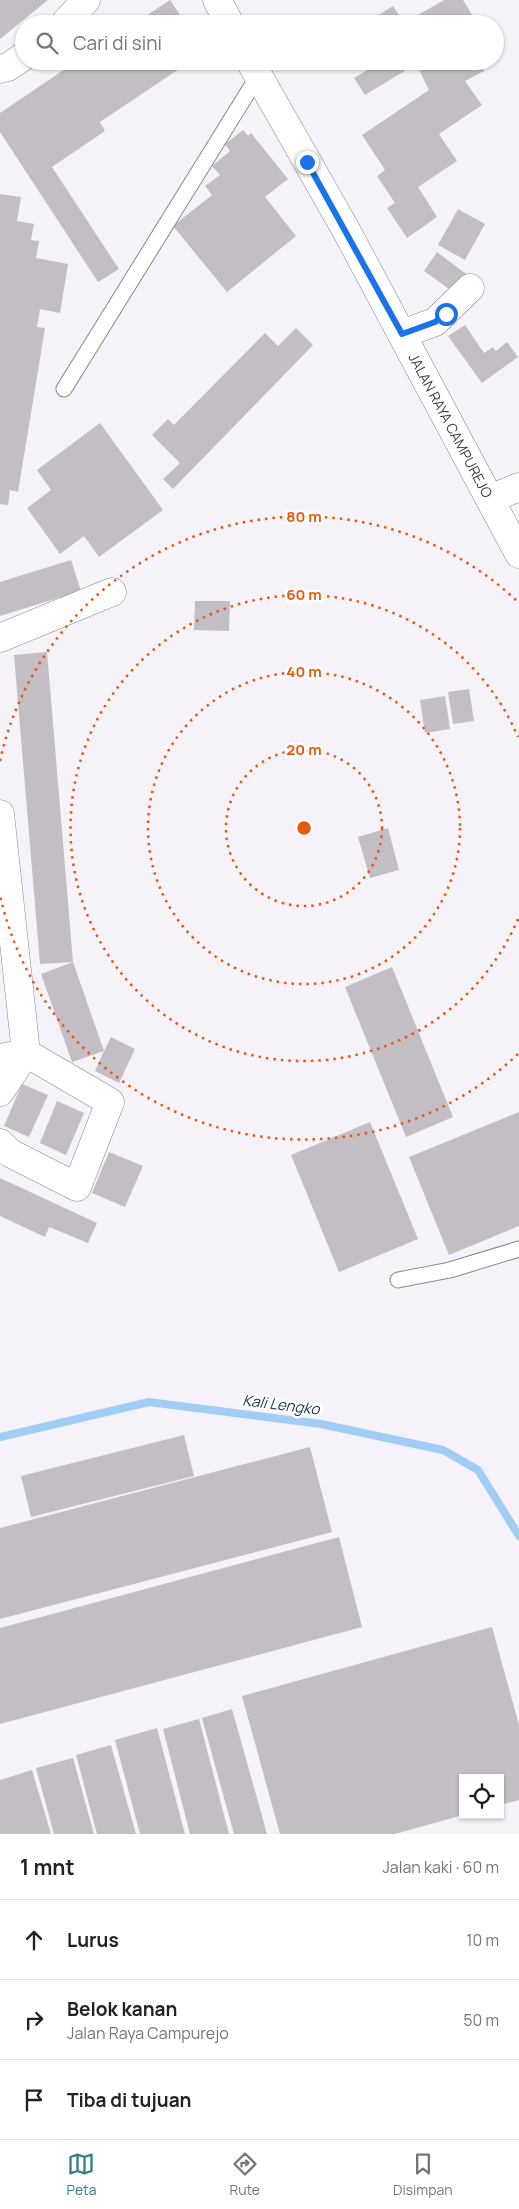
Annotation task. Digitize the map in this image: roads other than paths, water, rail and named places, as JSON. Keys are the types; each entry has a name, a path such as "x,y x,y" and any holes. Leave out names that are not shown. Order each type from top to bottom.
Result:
{"street":[{"path":"72,15 86,0"},
{"path":"217,0 225,15"},
{"path":"0,69 15,62"},
{"name":"JALAN RAYA CAMPUREJO","path":"255,70 346,230 519,554"},
{"path":"402,334 435,322 470,288"},
{"path":"490,499 519,486"},
{"path":"0,638 112,592"},
{"path":"0,814 13,1056 0,1092"},
{"path":"0,1143 10,1153 77,1187 110,1102 13,1056"}],"lane":[{"path":"64,389 253,70"},
{"path":"398,1280 450,1270 519,1249"}],"waterway":[{"name":"Kali Lengko","path":"0,1437 149,1402 321,1424 443,1450 478,1470 519,1536"}]}
